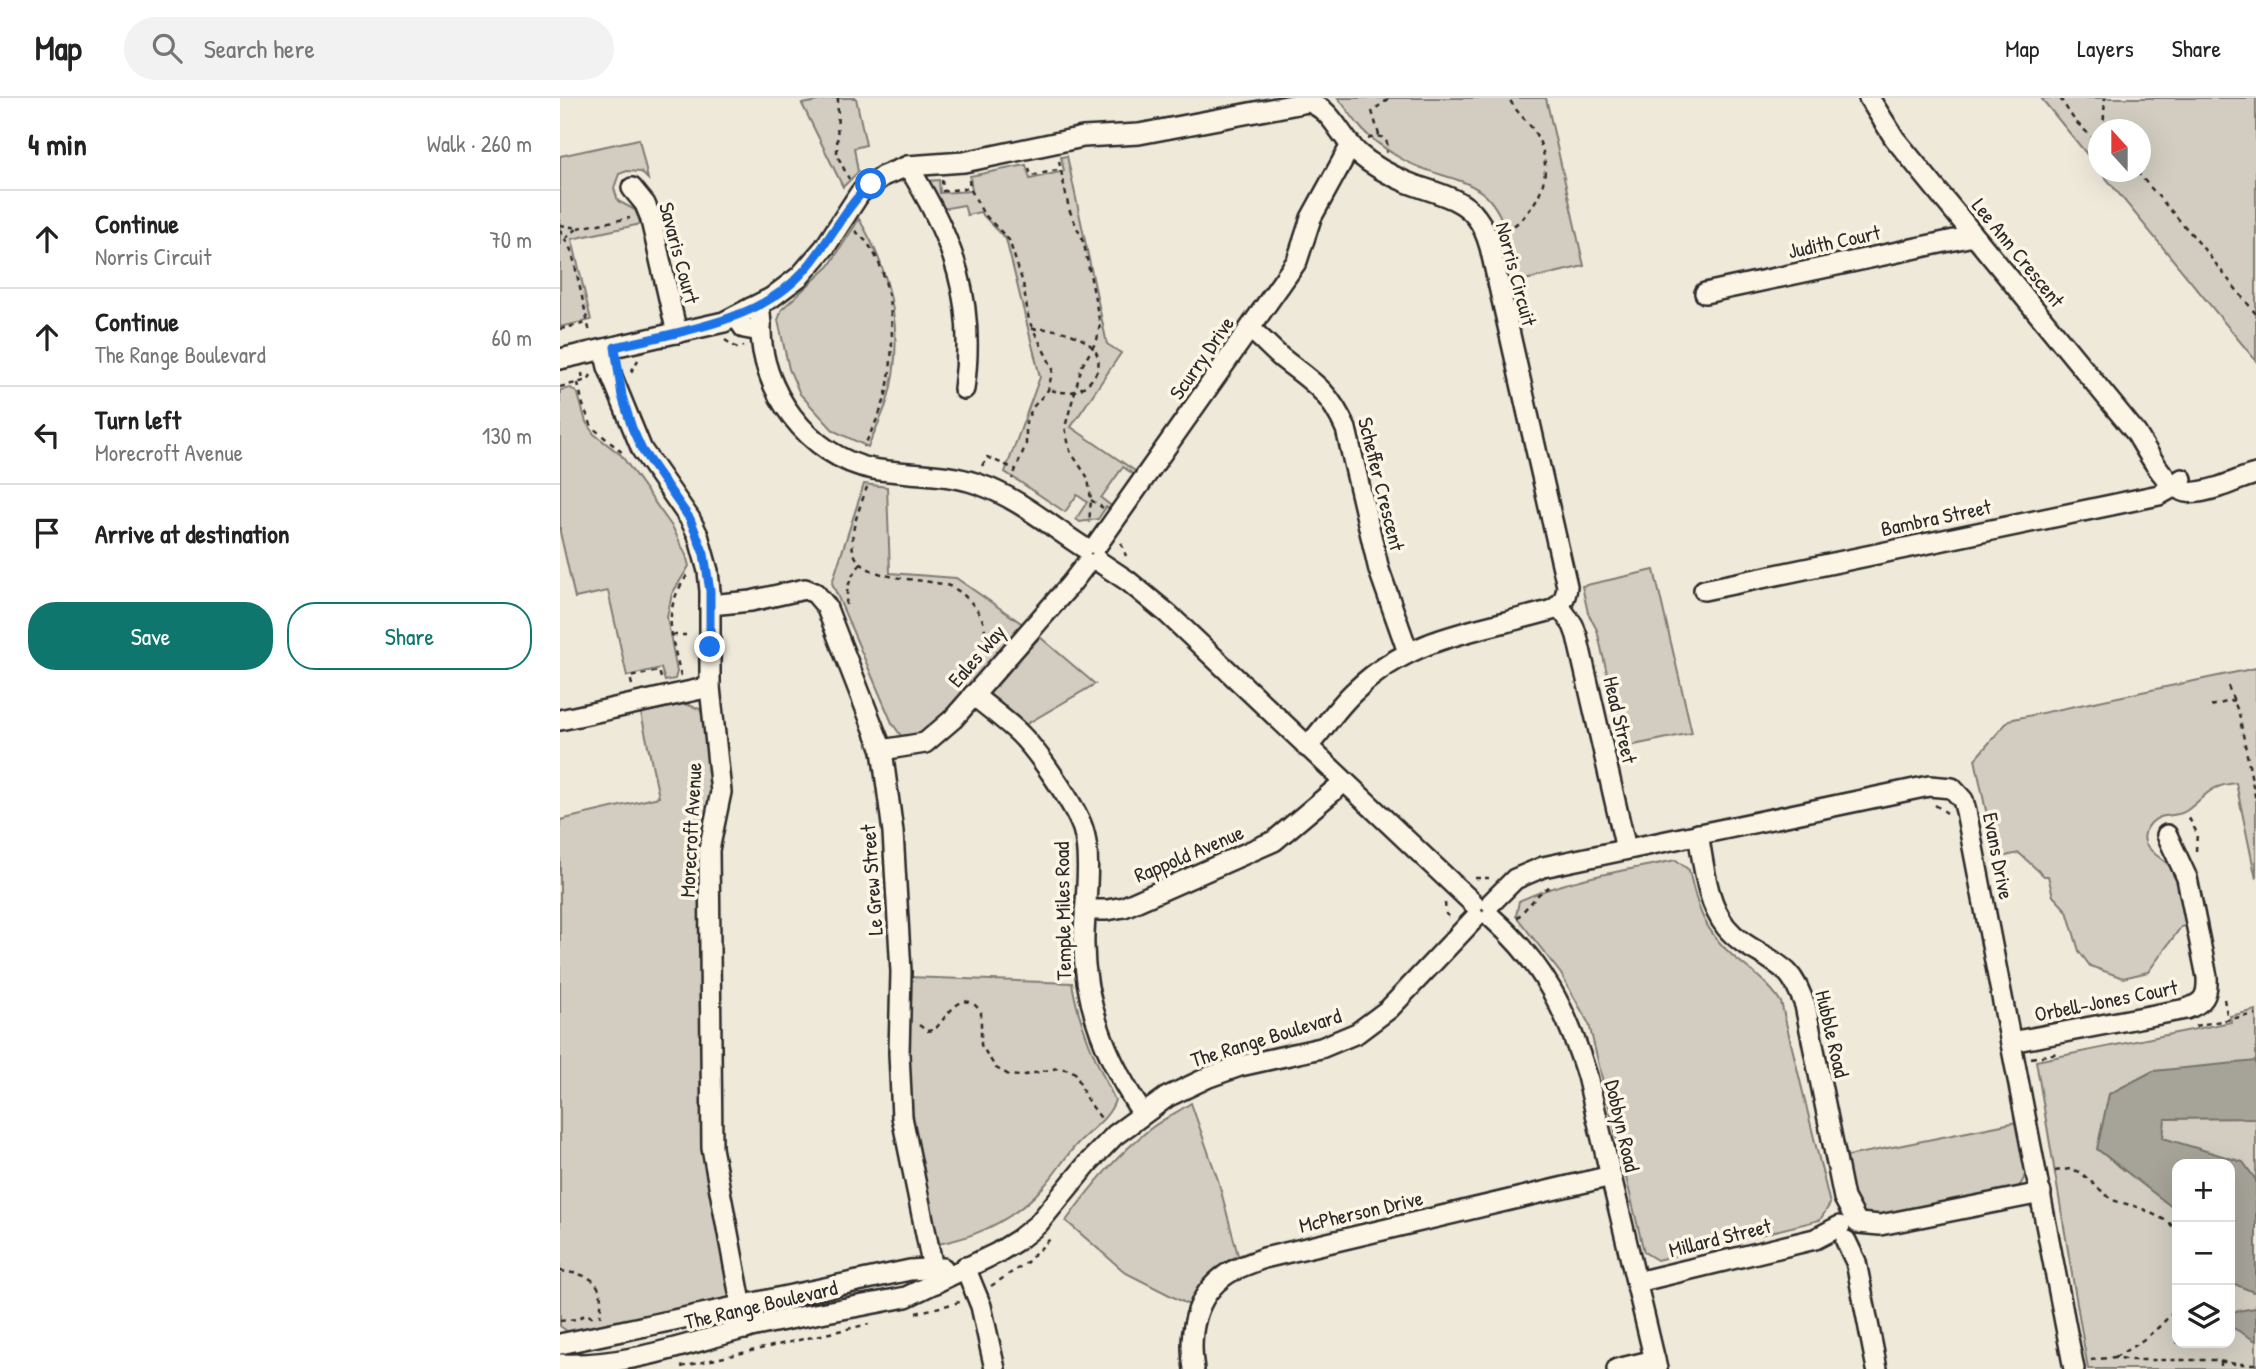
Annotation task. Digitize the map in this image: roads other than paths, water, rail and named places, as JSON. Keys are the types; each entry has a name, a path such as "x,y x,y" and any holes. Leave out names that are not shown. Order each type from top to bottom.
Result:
{"street":[{"name":"Lee Ann Crescent","path":"1869,98 1895,139 2136,433 2151,458 2179,482"},
{"name":"Norris Circuit","path":"746,325 771,298 800,276 825,247 860,193 883,176 908,166 964,162 1083,138 1139,134 1308,102 1318,105 1363,143 1381,170 1452,199 1476,216 1485,231 1567,586 1566,596 1559,606"},
{"name":"Scurry Drive","path":"1091,554 1297,261 1308,234 1311,218 1327,188 1363,143"},
{"path":"908,166 942,226 961,282 969,337 964,389"},
{"name":"Savaris Court","path":"632,188 645,204 649,214 677,332"},
{"name":"Judith Court","path":"1705,293 1973,236"},
{"path":"560,359 613,351 677,332 746,325 780,400 820,445 861,456 875,469 937,474 978,483 998,491 1091,554 1161,608 1486,913"},
{"name":"Scheffer Crescent","path":"1246,334 1316,383 1338,411 1346,429 1378,570 1391,605 1413,650"},
{"name":"Morecroft Avenue","path":"613,351 608,367 642,450 690,519 698,535 708,572 710,687 721,792 709,850 712,1149 746,1329"},
{"name":"Bambra Street","path":"1704,590 2159,495 2179,482 2185,492 2197,492 2250,475"},
{"name":"Eales Way","path":"882,750 925,743 953,719 1070,585 1091,554"},
{"name":"Le Grew Street","path":"710,605 751,601 805,589 816,593 826,606 882,750 893,832 901,972 899,1053 902,1117 934,1276"},
{"path":"1303,744 1328,724 1341,705 1382,669 1413,650 1446,636 1545,612 1559,606"},
{"name":"Head Street","path":"1559,606 1573,625 1577,636 1626,849"},
{"path":"560,720 710,687"},
{"name":"Temple Miles Road","path":"973,695 1024,739 1072,805 1082,824 1087,844 1085,956 1092,1009 1125,1088 1143,1114"},
{"name":"Rappold Avenue","path":"1085,911 1124,907 1274,841 1302,818 1323,786 1340,778"},
{"name":"Evans Drive","path":"1486,913 1515,879 1543,867 1930,786 1952,788 1963,800 1966,811 2040,1193 2083,1365"},
{"name":"Hubble Road","path":"1698,834 1715,910 1740,942 1772,960 1788,973 1797,985 1805,1005 1877,1369"},
{"name":"Orbell-Jones Court","path":"2013,1050 2186,1009 2196,1006 2204,999 2208,990 2207,977 2187,878 2167,835"},
{"name":"The Range Boulevard","path":"560,1364 576,1365 642,1357 746,1329 906,1297 934,1276 965,1267 997,1253 1038,1224 1088,1163 1115,1136 1167,1097 1240,1066 1331,1045 1357,1033 1389,1009 1486,913"},
{"name":"Dobbyn Road","path":"1486,913 1543,973 1562,1005 1577,1041 1656,1364"},
{"name":"McPherson Drive","path":"1194,1369 1191,1348 1194,1323 1203,1298 1226,1275 1264,1258 1611,1176"},
{"name":"Millard Street","path":"1637,1282 1815,1238 2040,1193"},
{"path":"965,1267 978,1294 995,1369"},
{"name":"The Range Boulevard","path":"560,1344 910,1270 934,1276"},
{"path":"611,1369 642,1357"},
{"path":"1617,1369 1656,1364"}]}
